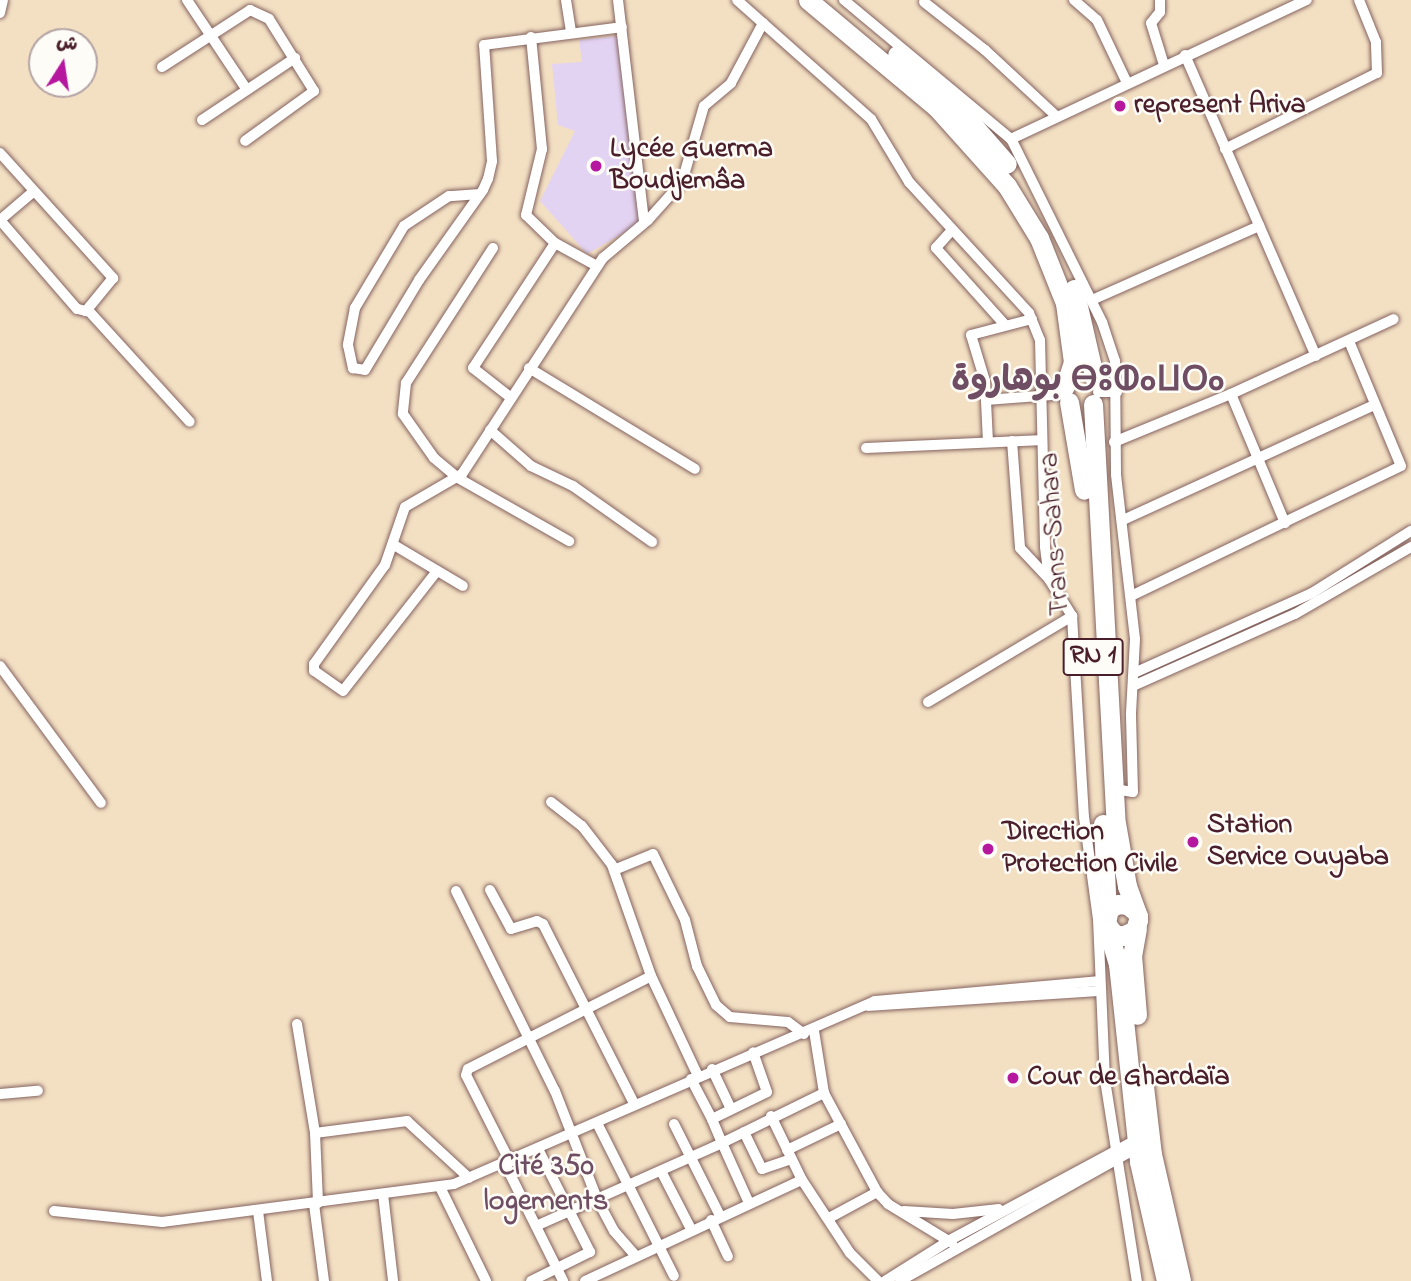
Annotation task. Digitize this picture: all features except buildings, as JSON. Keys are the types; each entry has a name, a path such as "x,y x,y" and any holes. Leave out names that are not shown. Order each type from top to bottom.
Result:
{"highway":[{"name":"Trans-Sahara","path":"808,0 937,108 1007,186 1039,238 1065,303 1073,362 1066,394 1086,510 1104,919 1118,964 1166,1281"},
{"name":"Trans-Sahara","path":"828,0 958,108 1012,170 1048,230 1074,290 1101,392 1114,789 1121,862 1136,920 1133,971 1143,1141 1181,1281"},
{"path":"1080,374 1101,392 1079,407 1066,394 1080,374"},
{"path":"1118,904 1136,920 1122,936 1113,933 1104,919 1118,904"}],"street":[{"path":"0,13 3,0"},
{"path":"187,0 247,90"},
{"path":"566,0 571,32"},
{"path":"618,0 644,221"},
{"path":"737,0 872,119 899,168 1032,319 1044,369 1039,440 1049,579"},
{"path":"844,0 1011,139 1092,300 1115,360 1101,392 1114,442 1133,595 1134,673 1133,792 1114,789"},
{"path":"1074,0 1097,20 1127,83"},
{"path":"1160,0 1160,12 1151,23 1164,65"},
{"path":"1011,139 1283,5 1307,0"},
{"path":"1225,149 1377,74 1376,42 1359,0"},
{"path":"924,2 985,50 1057,117"},
{"path":"162,67 210,34 254,9 269,19 313,86 313,95 245,141"},
{"path":"437,571 372,658 343,691 337,690 314,671 314,664 386,565 402,513 410,501 458,478 597,266 682,182 704,106 731,83 763,23"},
{"path":"480,194 449,196 404,226 355,308 348,345 353,368 365,370 480,194 492,161 482,50 491,42 622,27"},
{"path":"531,37 542,149 525,210 536,229 555,243 597,266"},
{"path":"1185,55 1316,356"},
{"path":"202,120 295,58"},
{"path":"0,153 114,278 88,310"},
{"path":"33,192 0,220 77,309 88,310 190,422"},
{"path":"1092,300 1259,226"},
{"path":"952,230 936,248 1005,325"},
{"path":"510,397 472,369 555,243"},
{"path":"494,248 406,383 403,414 417,438 458,478 569,541"},
{"path":"988,442 986,400 971,335 1032,319"},
{"path":"1114,442 1231,394 1394,319"},
{"path":"1133,595 1401,467 1349,341"},
{"path":"529,369 695,468"},
{"path":"986,400 1066,394"},
{"path":"1231,394 1285,523"},
{"path":"1123,520 1374,405"},
{"path":"490,430 531,466 573,486 652,542"},
{"path":"1012,440 1020,548 1049,579 1072,616 1084,817 1104,919 1098,986 1114,1156 1137,1281"},
{"path":"866,448 1039,440"},
{"path":"1295,608 1411,531"},
{"path":"394,545 463,586"},
{"path":"1133,686 1295,608 1411,547"},
{"path":"928,702 1072,616"},
{"path":"1134,673 1229,638"},
{"path":"0,666 101,803"},
{"path":"551,802 593,838 614,870 651,976 749,1203"},
{"path":"614,870 653,853 685,920 697,966 716,1005 730,1017 788,1022 809,1032"},
{"path":"489,890 511,929 537,921 543,924 634,1103"},
{"path":"456,891 572,1133 597,1199 614,1231 635,1255"},
{"path":"563,1281 466,1073 470,1067 527,1041 651,976"},
{"path":"54,1211 162,1222 440,1186 507,1163 712,1069 868,1006 1098,986"},
{"path":"297,1024 315,1133 316,1203 324,1281"},
{"path":"809,1032 824,1093 877,1192 953,1244"},
{"path":"712,1119 767,1092 753,1052"},
{"path":"712,1069 732,1109"},
{"path":"0,1094 38,1091"},
{"path":"536,1226 629,1186 824,1093"},
{"path":"771,1116 802,1180 850,1253 878,1281"},
{"path":"315,1133 407,1121 469,1178"},
{"path":"597,1123 674,1276"},
{"path":"674,1124 716,1218 728,1256"},
{"path":"744,1132 762,1169 841,1124"},
{"path":"900,1281 1015,1205 1143,1141"},
{"path":"531,1281 589,1252 538,1149"},
{"path":"885,1281 1114,1156"},
{"path":"661,1171 691,1229"},
{"path":"584,1281 691,1229 802,1180"},
{"path":"440,1186 486,1281"},
{"path":"829,1218 877,1192"},
{"path":"383,1194 393,1281"},
{"path":"902,1211 953,1214 1015,1205"},
{"path":"258,1211 267,1281"}],"shaded area":[{"name":"Lycée Guerma Boudjemâa","path":"617,36 641,223 587,254 540,201 575,131 558,125 552,64 582,62 579,40"}],"place":[{"name":"represent Ariva","path":"1120,106"},
{"name":"Lycée Guerma Boudjemâa","path":"596,166"},
{"name":"Station Service Ouyaba","path":"1193,842"},
{"name":"Direction Protection Civile","path":"988,849"},
{"name":"Cour de Ghardaïa","path":"1013,1078"}],"district":[{"name":"بوهاروة ⴱⵓⵀⴰⵡⵔⴰ","path":"1088,382"},
{"name":"Cité 350 logements","path":"546,1184"}]}
